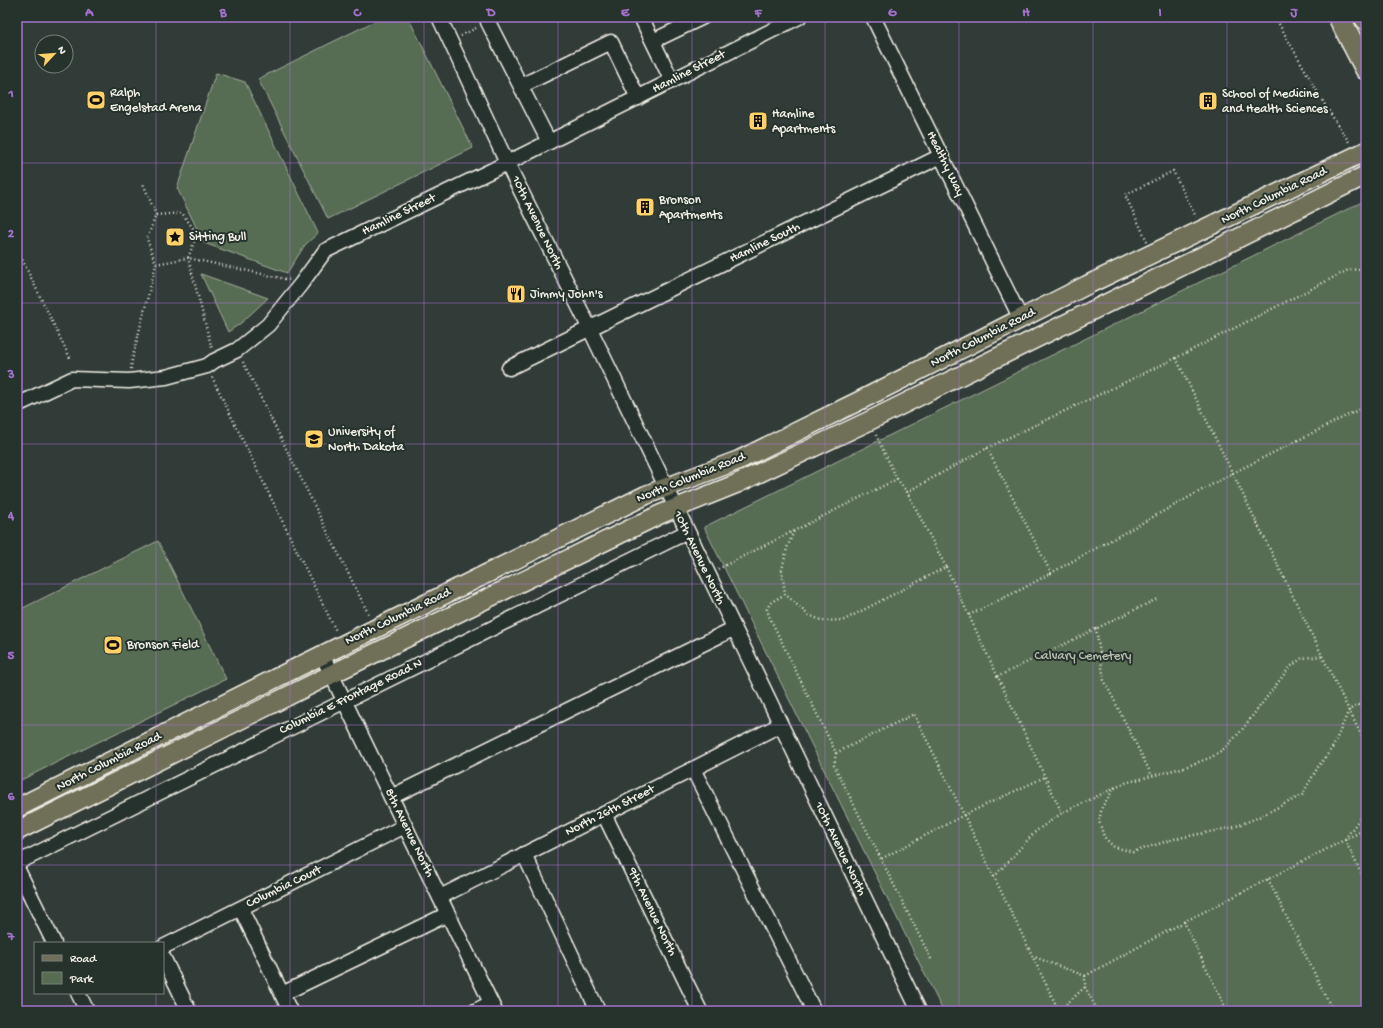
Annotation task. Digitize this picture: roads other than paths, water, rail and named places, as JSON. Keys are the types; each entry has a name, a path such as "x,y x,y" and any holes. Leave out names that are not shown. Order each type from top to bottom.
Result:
{"highway":[{"path":"1339,17 1366,69"}],"main road":[{"name":"North Columbia Road","path":"17,808 639,498 739,460 1087,285 1366,151"},
{"name":"North Columbia Road","path":"17,832 332,674 661,514 736,484 869,421 1366,175"}],"street":[{"name":"10th Avenue North","path":"439,17 507,163 590,329 918,1011"},
{"path":"641,17 672,81"},
{"path":"653,41 703,17"},
{"name":"Hamline Street","path":"17,406 72,379 129,381 166,378 211,363 237,350 268,325 325,251 507,163 799,17"},
{"name":"Healthy Way","path":"873,17 1017,311"},
{"path":"488,22 548,142"},
{"path":"521,86 611,42 638,98"},
{"name":"Hamline South","path":"509,368 941,156"},
{"name":"Columbia E Frontage Road N","path":"17,863 344,700 687,532"},
{"path":"391,797 733,629"},
{"name":"8th Avenue North","path":"322,655 493,1007"},
{"name":"North 26th Street","path":"440,897 780,726"},
{"path":"693,769 814,1011"},
{"name":"9th Avenue North","path":"604,814 700,1011"},
{"name":"Columbia Court","path":"164,946 405,826"},
{"path":"524,854 598,1011"},
{"path":"17,868 54,942"},
{"path":"241,908 290,1011"},
{"path":"282,994 448,914"},
{"path":"164,959 189,1011"},
{"path":"78,994 87,1011"},
{"path":"475,1011 493,1007"}],"place":[{"name":"Ralph Engelstad Arena","path":"96,100"},
{"name":"School of Medicine and Health Sciences","path":"1208,101"},
{"name":"Hamline Apartments","path":"758,121"},
{"name":"Bronson Apartments","path":"645,207"},
{"name":"Sitting Bull","path":"175,237"},
{"name":"Jimmy John's","path":"516,294"},
{"name":"University of North Dakota","path":"314,439"},
{"name":"Bronson Field","path":"113,645"}],"park label":[{"name":"Calvary Cemetery","path":"1083,656"}]}
